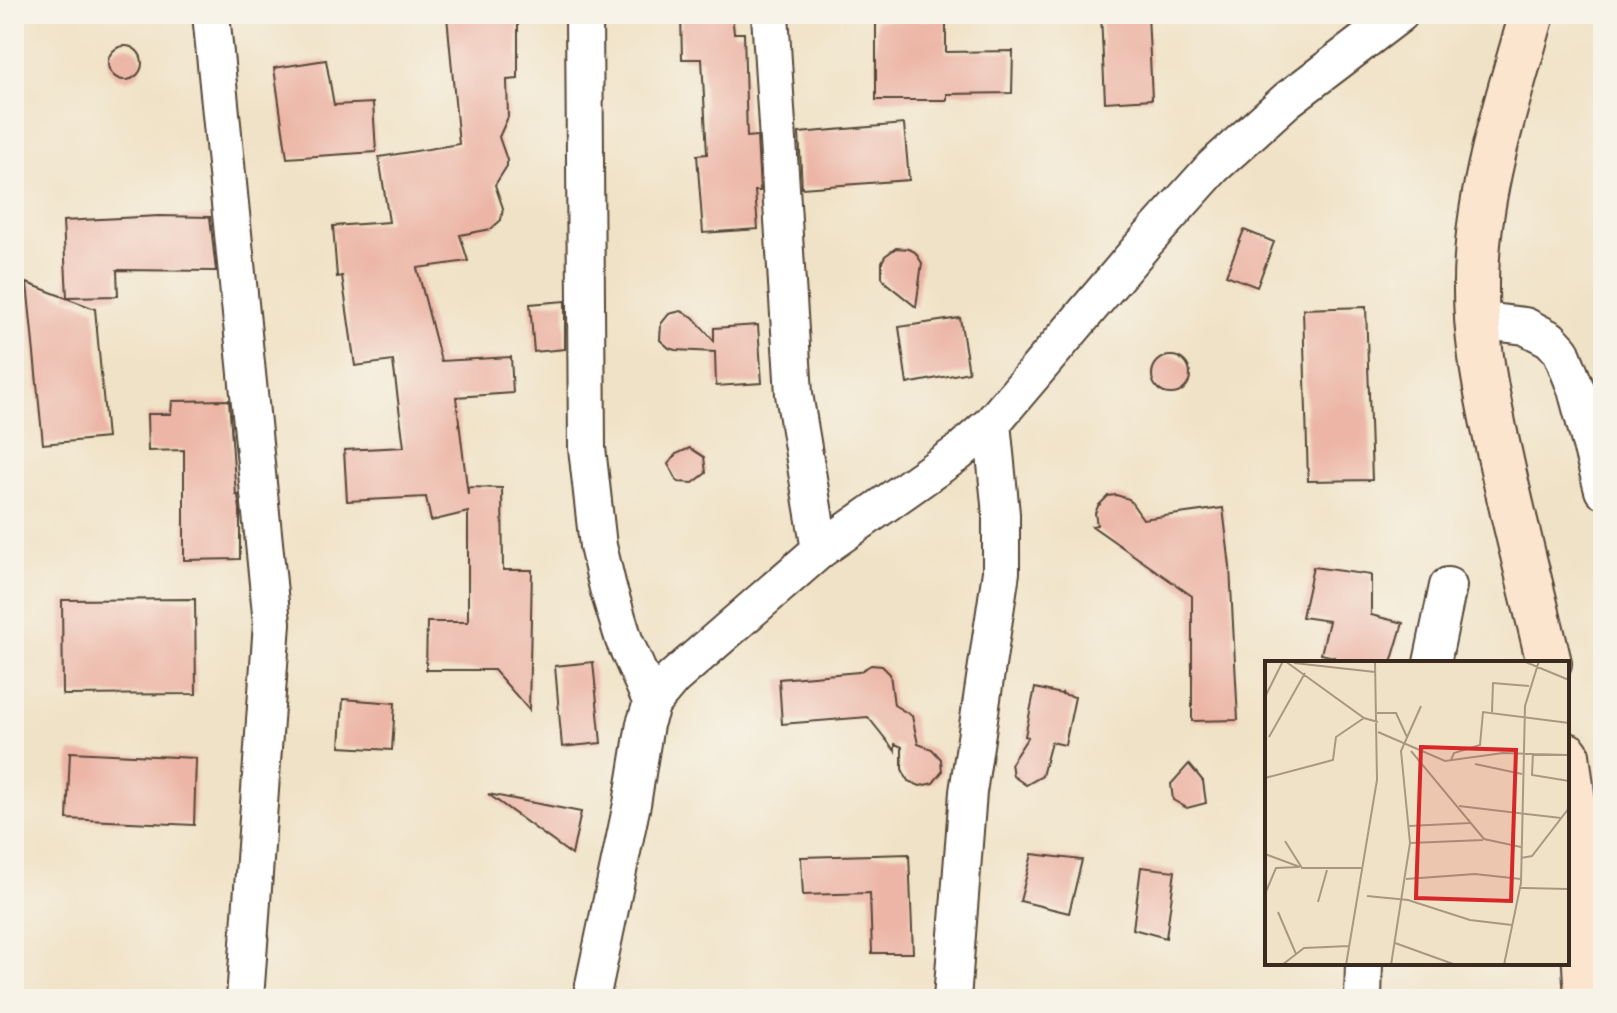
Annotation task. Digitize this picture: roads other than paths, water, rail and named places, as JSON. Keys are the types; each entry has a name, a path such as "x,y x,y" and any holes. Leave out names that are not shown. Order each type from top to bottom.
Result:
{"street":[{"path":"211,14 272,623 245,999"},
{"path":"584,14 587,448 598,546 608,588 624,640 652,703"},
{"path":"770,14 794,394 820,550"},
{"path":"591,999 632,804 645,724 652,703 673,678 820,550 958,453 992,423 1213,167 1287,100 1400,14"},
{"path":"1532,14 1482,214 1477,256 1476,320 1486,392 1549,661"},
{"path":"1476,320 1525,326 1550,339 1561,351 1570,368 1603,490"},
{"path":"952,999 968,792 1001,572 1001,514 992,423"},
{"path":"1432,661 1448,586"},
{"path":"1569,772 1578,847 1587,999"},
{"path":"1363,999 1364,965"}]}
